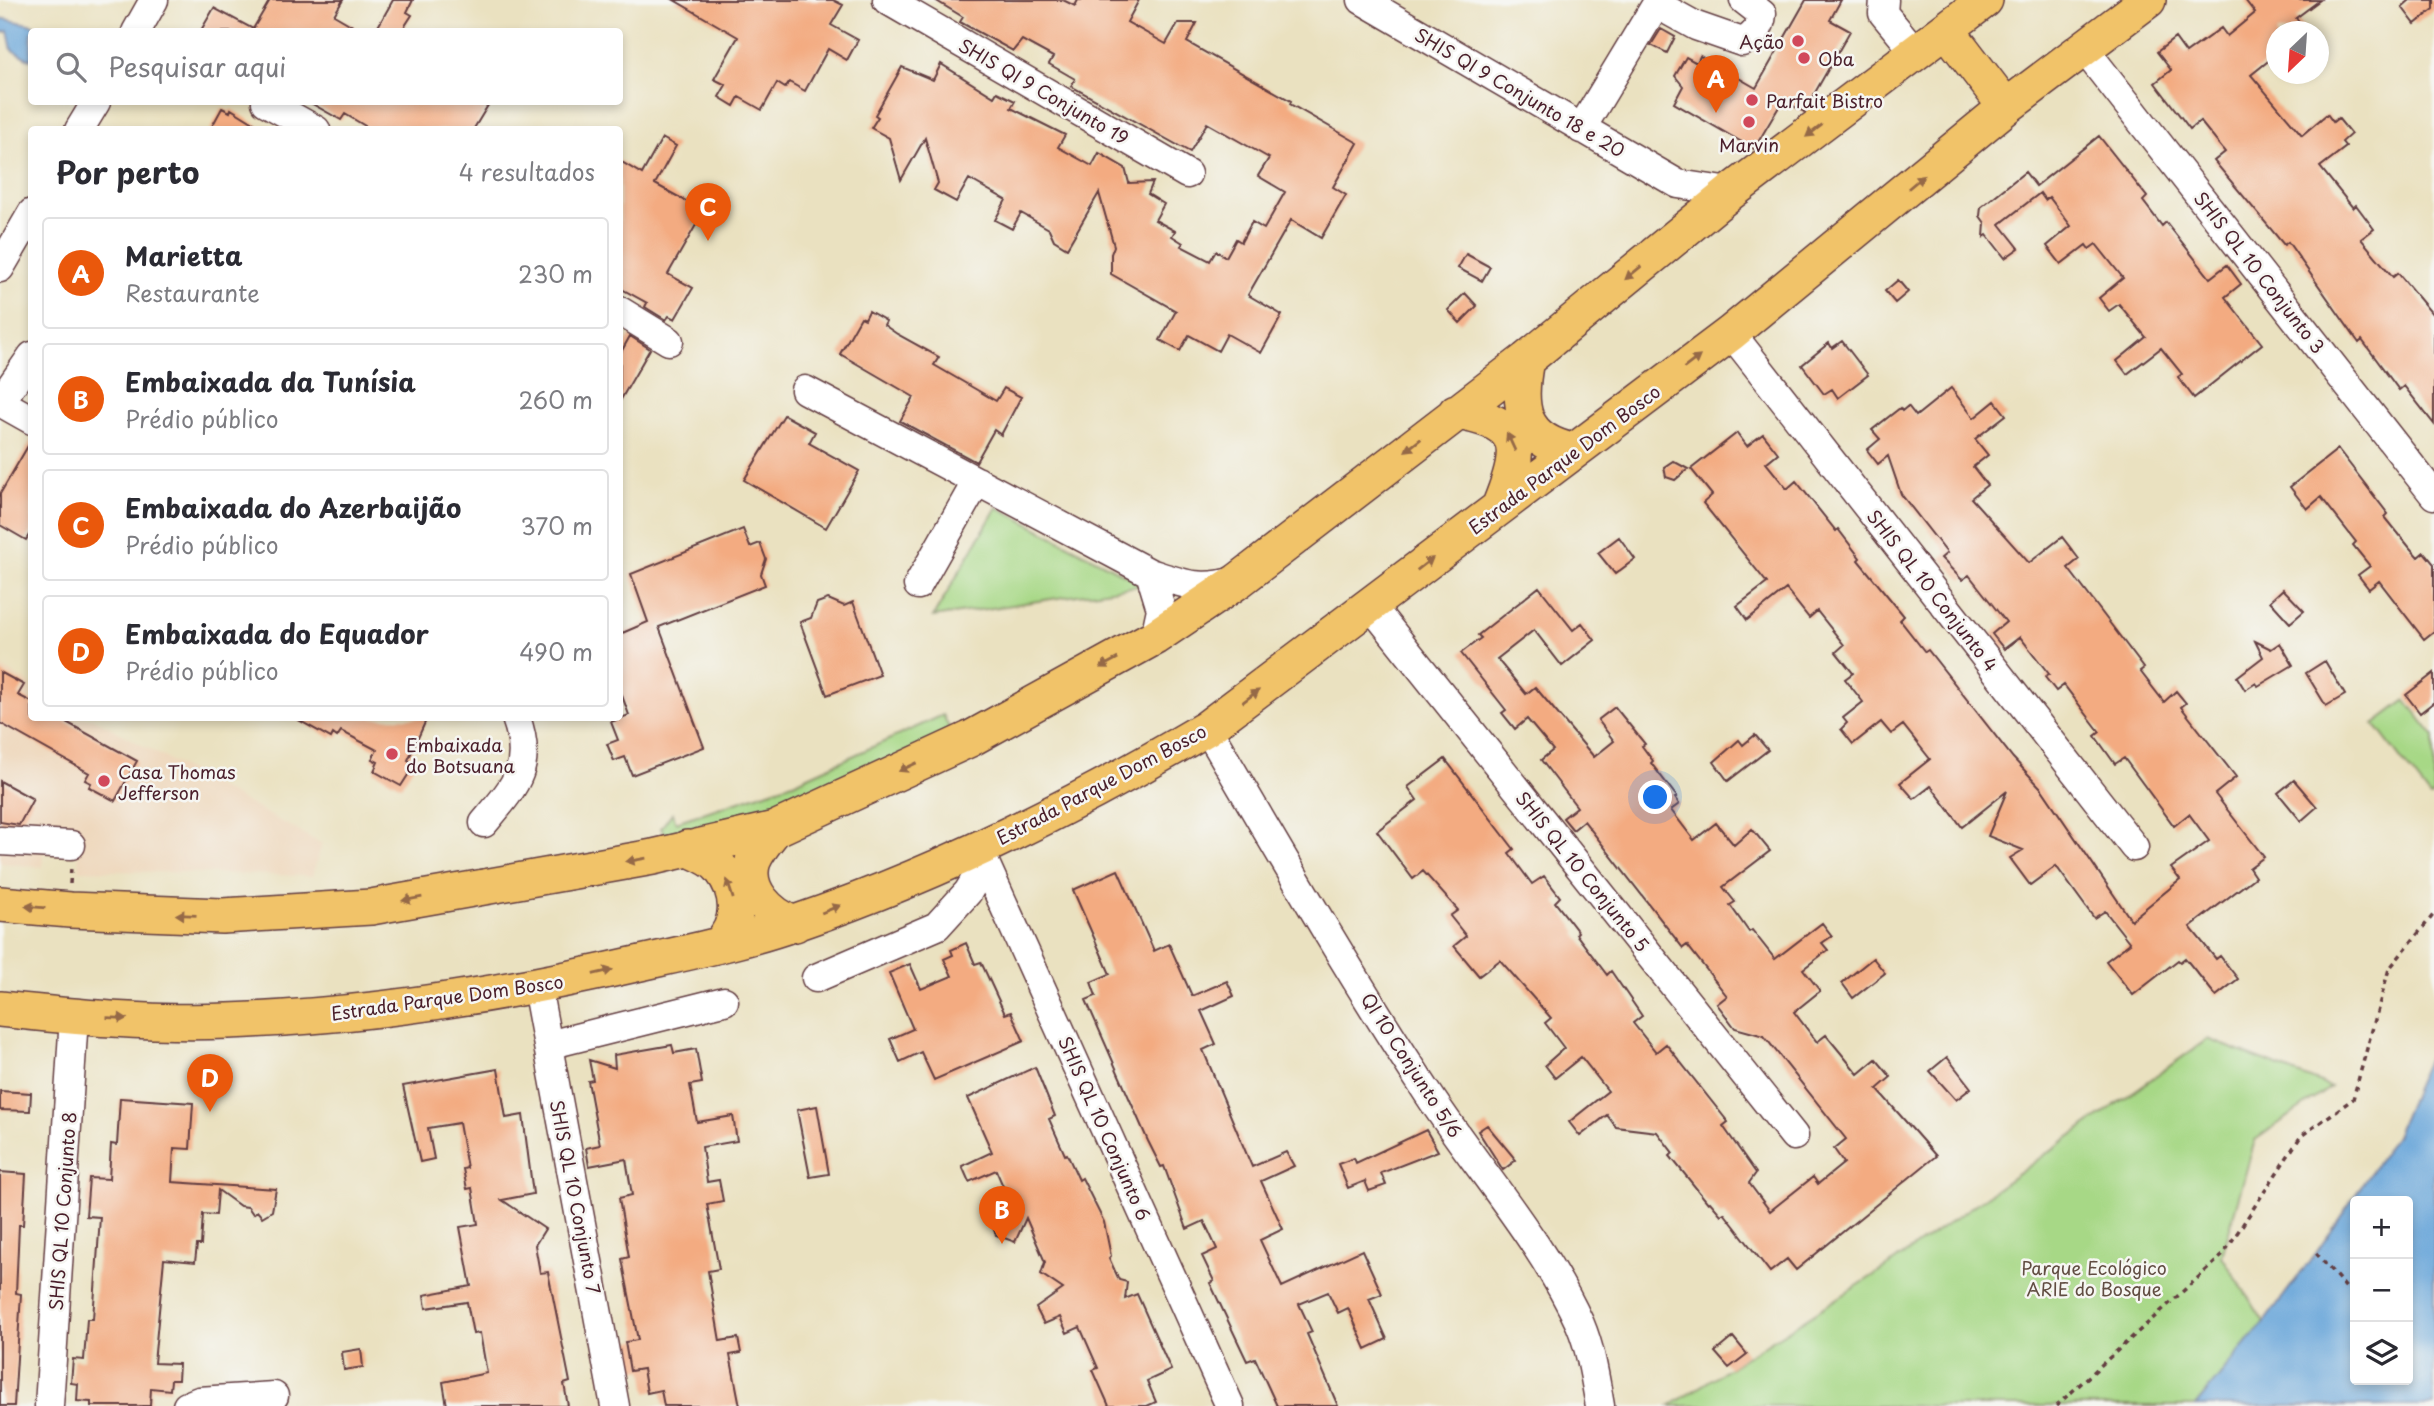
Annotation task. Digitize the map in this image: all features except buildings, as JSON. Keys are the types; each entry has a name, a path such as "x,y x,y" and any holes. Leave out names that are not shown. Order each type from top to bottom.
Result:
{"main road":[{"path":"0,904 70,910 222,916 372,906 687,848 775,829 970,739 1155,637 1238,581 1526,360 1731,192 1985,0"},
{"name":"Estrada Parque Dom Bosco","path":"0,1009 74,1017 225,1021 362,1012 537,987 719,945 795,924 982,857 1207,728 1731,333 2006,107 2148,0"},
{"path":"1947,30 2006,107"},
{"path":"1526,360 1521,389 1526,419 1544,442 1573,451"},
{"path":"1456,412 1480,416 1500,425 1512,437 1516,451 1515,469 1500,505"},
{"path":"775,829 752,863 752,876 757,894 766,908 778,918 795,924"},
{"path":"687,848 720,868 728,881 736,917 732,933 719,945"}],"street":[{"path":"140,28 154,0"},
{"name":"SHIS QI 9 Conjunto 18 e 20","path":"1362,0 1581,130 1678,184 1731,192"},
{"path":"1581,130 1658,2 1696,26 1742,42 1756,32 1762,14 1744,0"},
{"path":"1884,0 1882,13 1917,54"},
{"name":"SHIS QI 9 Conjunto 19","path":"898,3 1187,174"},
{"name":"SHIS QL 10 Conjunto 3","path":"2085,50 2434,495"},
{"path":"81,126 94,105"},
{"path":"271,105 309,126"},
{"path":"1678,184 1688,198 1686,229"},
{"path":"0,268 28,220"},
{"path":"623,312 669,341"},
{"name":"SHIS QL 10 Conjunto 4","path":"1731,333 2134,847"},
{"path":"28,362 0,402 28,418"},
{"path":"805,390 1150,573 1194,587 1210,588 1238,581"},
{"path":"918,585 977,481"},
{"path":"1150,573 1161,609 1155,637"},
{"name":"SHIS QL 10 Conjunto 5","path":"1371,606 1794,1136"},
{"path":"484,823 515,787 523,766 524,741 517,721"},
{"name":"QI 10 Conjunto 5/6","path":"1207,728 1317,916 1429,1095 1547,1263 1580,1325 1592,1359 1600,1406"},
{"path":"0,841 71,845"},
{"path":"816,978 937,926 968,892 982,857"},
{"name":"SHIS QL 10 Conjunto 6","path":"982,857 1230,1406"},
{"name":"SHIS QL 10 Conjunto 7","path":"537,987 615,1406"},
{"path":"548,1045 724,1001"},
{"name":"SHIS QL 10 Conjunto 8","path":"49,1406 74,1017"},
{"path":"187,1406 199,1401 274,1396"}],"path":[{"path":"70,910 71,845"},
{"path":"2056,1406 2222,1256 2301,1136 2353,1099 2389,970 2434,914"},
{"path":"2316,1253 2348,1290"}],"shaded area":[{"name":"Casa Thomas Jefferson","path":"0,666 28,682 28,721 98,721 322,844 312,876 79,870 78,854 43,853 43,867 0,863"}],"green space":[{"path":"997,507 1144,585 933,617"},
{"path":"2406,700 2434,736 2434,796 2431,798 2374,724"},
{"path":"943,715 953,736 805,797 667,839 661,828 672,813 676,822 793,783"},
{"name":"Parque Ecológico ARIE do Bosque","path":"2208,1039 2331,1087 2255,1140 2222,1256 2264,1322 2195,1406 1670,1406 1888,1266"}],"water":[{"path":"0,18 33,25 34,28 28,28 28,58 12,50 8,31 0,33"},
{"path":"2434,1043 2434,1406 2195,1406 2264,1322 2350,1203 2350,1385 2413,1385 2413,1196 2354,1196 2395,1136"}],"place":[{"name":"Ação","path":"1798,41"},
{"name":"Oba","path":"1804,58"},
{"name":"Parfait Bistro","path":"1752,100"},
{"name":"Marietta","path":"1716,113"},
{"name":"Marvin","path":"1749,122"},
{"name":"Embaixada do Azerbaijão","path":"708,241"},
{"name":"Embaixada do Botsuana","path":"392,754"},
{"name":"Casa Thomas Jefferson","path":"104,781"},
{"name":"Embaixada do Equador","path":"210,1112"},
{"name":"Embaixada da Tunísia","path":"1002,1244"}]}
